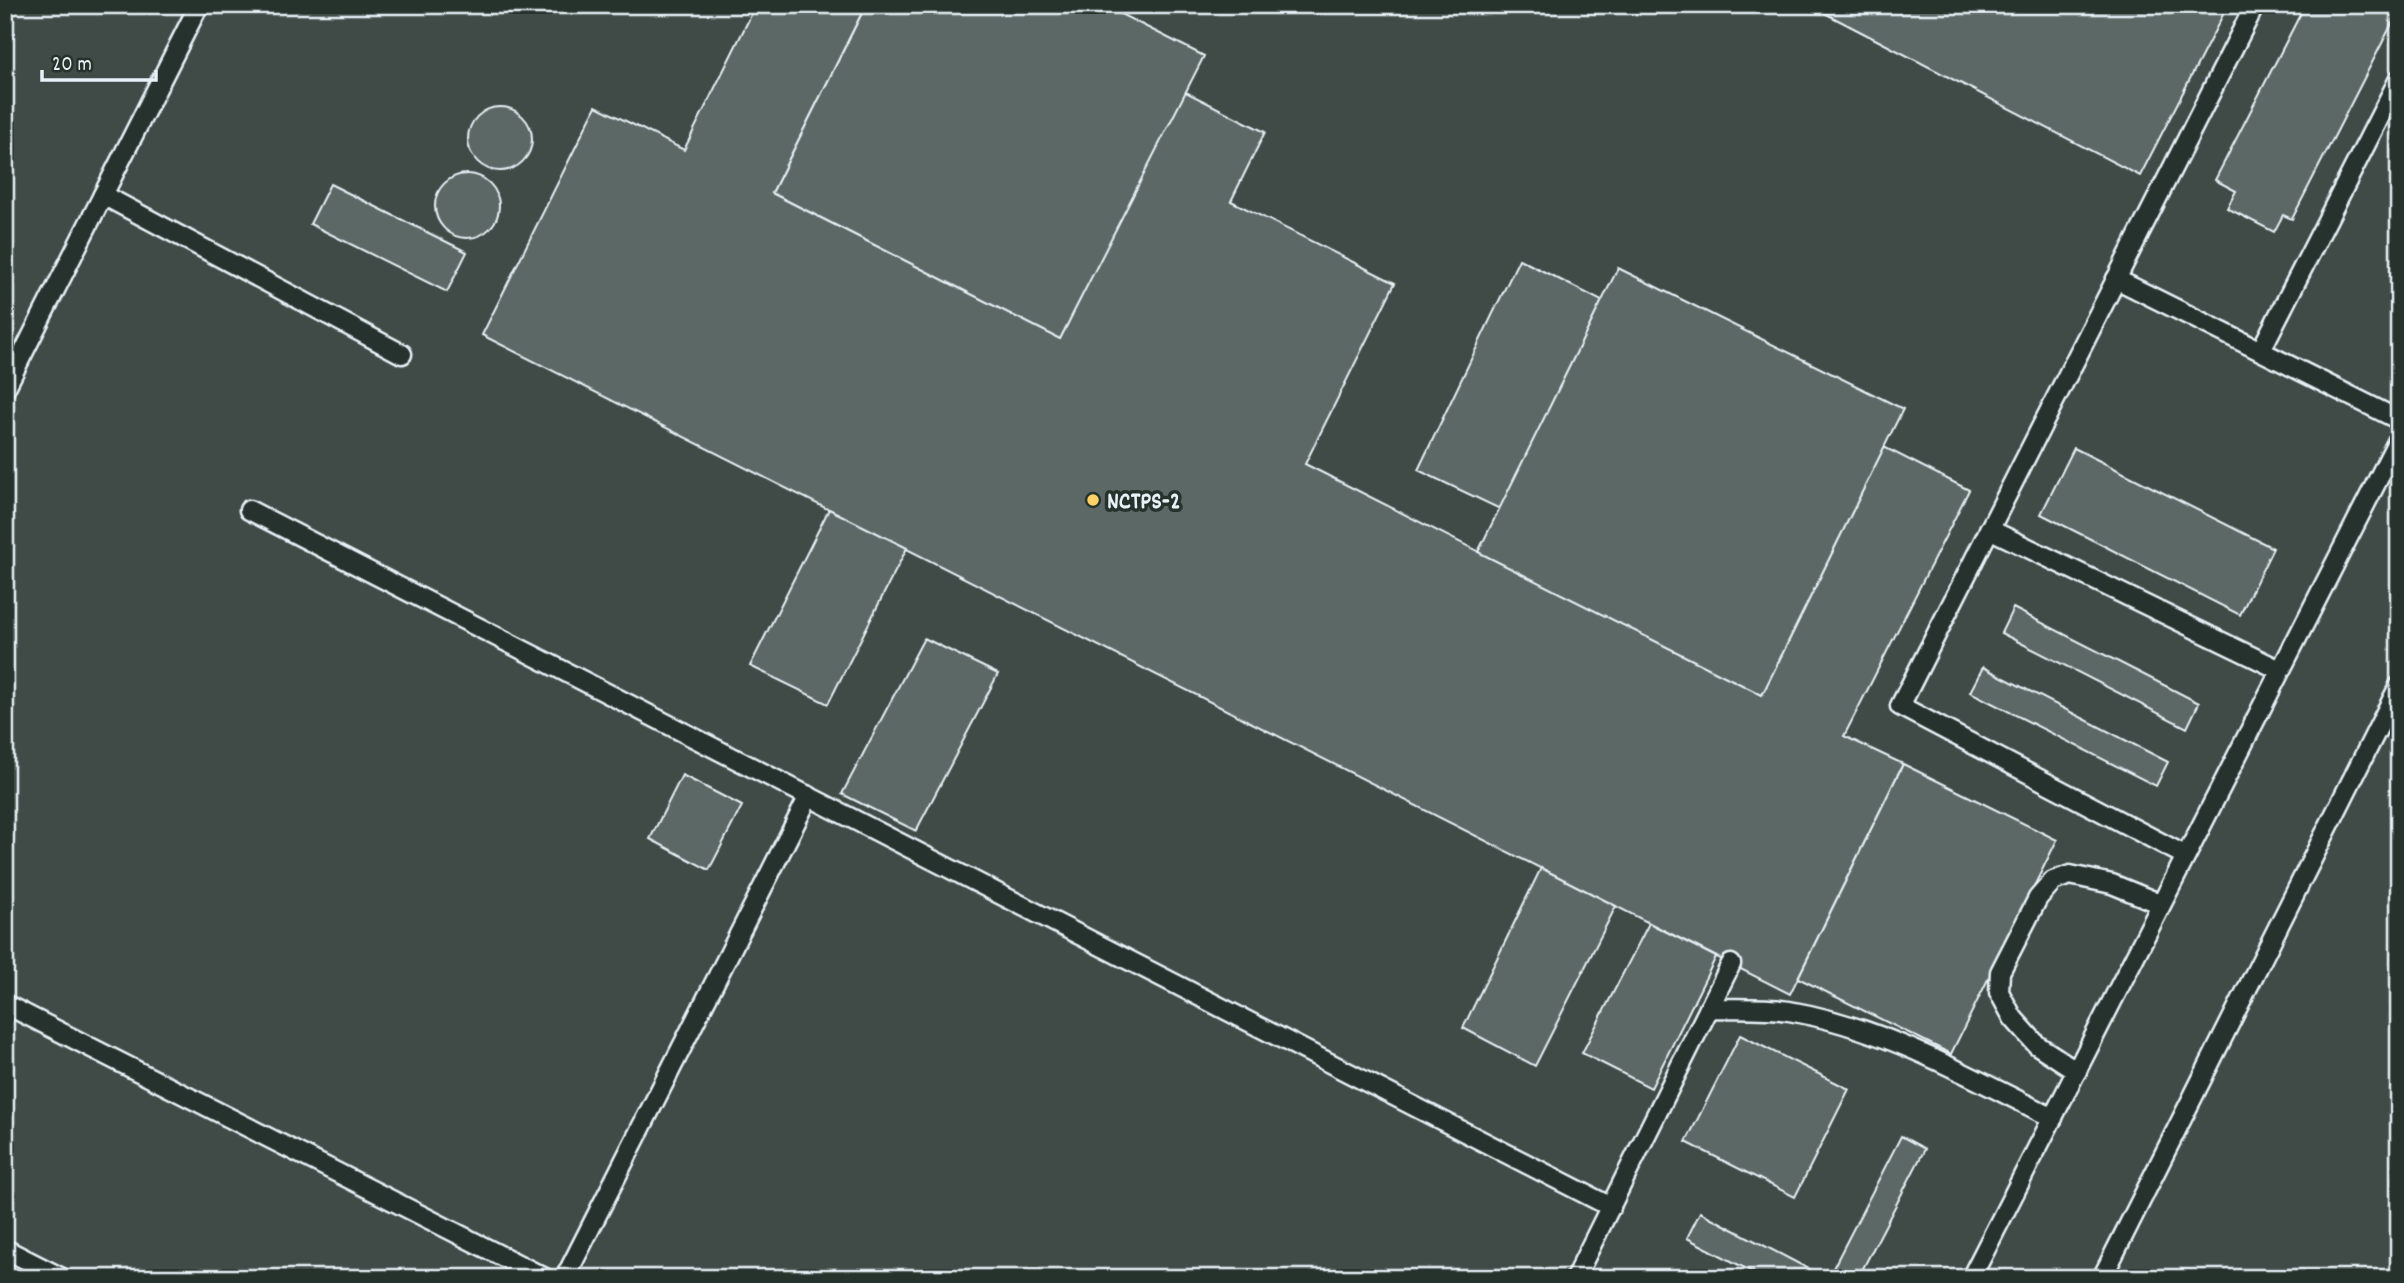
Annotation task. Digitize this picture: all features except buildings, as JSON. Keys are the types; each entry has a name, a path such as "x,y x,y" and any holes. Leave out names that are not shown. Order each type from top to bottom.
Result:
{"lane":[{"path":"5,389 199,5"},
{"path":"2186,856 1900,706 2255,5"},
{"path":"2261,350 2399,79"},
{"path":"103,195 402,354"},
{"path":"2116,279 2399,421"},
{"path":"1971,1278 2399,438"},
{"path":"249,510 1611,1207"},
{"path":"1989,529 2280,670"},
{"path":"2102,1278 2399,686"},
{"path":"565,1278 809,796"},
{"path":"2077,1071 2037,1045 2013,1018 1999,992 2000,972 2031,910 2053,881 2070,875 2112,884 2161,904"},
{"path":"1575,1278 1731,964"},
{"path":"5,1004 545,1278"},
{"path":"1709,1008 1788,1011 1854,1027 1907,1047 2053,1118"},
{"path":"5,1249 62,1278"}],"shaded area":[{"path":"5,5 2399,5 2399,1278 5,1278"}],"place":[{"name":"NCTPS-2","path":"1093,500"}]}
